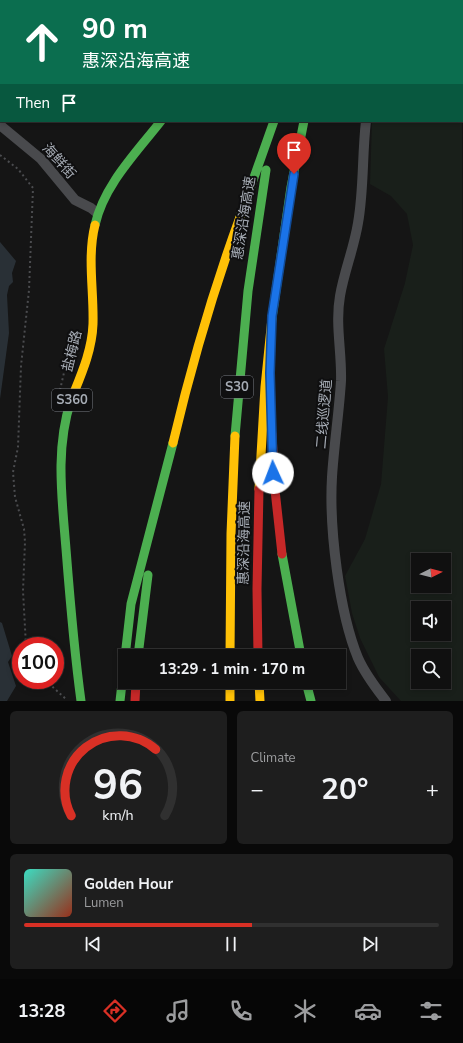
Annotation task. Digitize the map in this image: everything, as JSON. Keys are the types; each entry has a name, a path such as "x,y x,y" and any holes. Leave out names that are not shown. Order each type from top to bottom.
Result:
{"main road":[{"name":"盐梅路","path":"81,701 74,648 61,459 66,416 85,364 91,340 93,238 97,213 108,192 160,122"},
{"path":"120,701 131,604 139,569 165,476 185,393 228,250 275,122"},
{"name":"惠深沿海高速","path":"230,649 230,517 241,343 259,208 275,122"},
{"name":"惠深沿海高速","path":"258,649 257,536 259,484 272,316 289,198 304,122"},
{"path":"272,316 270,373 273,473 284,564 300,649"},
{"path":"139,649 154,538 165,476"},
{"path":"135,701 136,689"},
{"path":"230,689 230,701"},
{"path":"259,689 260,701"},
{"path":"308,689 311,701"}],"street":[{"name":"二线巡逻道","path":"366,122 358,224 340,298 338,314 341,368 332,478 332,518 338,569 350,631 358,658 371,682 386,701"},
{"name":"海鲜街","path":"0,124 41,159 75,200 91,208 97,213"}],"path":[{"path":"0,156 18,170 33,188 29,290 21,366 18,447 13,472 15,497 24,529 25,542 23,591 26,637"},
{"path":"55,689 68,700"}],"shaded area":[{"path":"372,122 462,122 463,701 401,701 379,677 360,638 352,613 345,576 365,539 381,484 388,397 384,349 405,283 413,245 407,214 391,196 370,184"},
{"path":"0,242 16,261 12,273 13,282 9,286 7,295 9,333 0,399"},
{"path":"0,622 2,623 12,656 8,662 12,674 12,689 14,689 7,701 0,701"}],"traffic: fast":[{"path":"95,225 99,210 113,183 160,122"},
{"path":"240,217 274,122"},
{"path":"272,318 291,187 304,122"},
{"path":"235,436 248,291 266,170"},
{"path":"71,400 63,437 61,474 72,625 81,701"},
{"path":"120,701 131,604 173,443"},
{"path":"282,554 300,649"},
{"path":"139,649 148,575"},
{"path":"308,689 311,701"}],"traffic: slow":[{"path":"173,443 203,329 240,217"},
{"path":"71,400 91,344 93,324 91,249 95,225"},
{"path":"259,489 265,387 272,318"},
{"path":"230,649 231,534 235,436"},
{"path":"230,689 230,701"},
{"path":"259,689 260,701"}],"traffic: jam":[{"path":"272,434 275,490 282,554"},
{"path":"258,649 257,589 259,489"},
{"path":"135,701 136,689"}],"route":[{"path":"273,473 270,373 272,316 280,256 294,174"}]}
